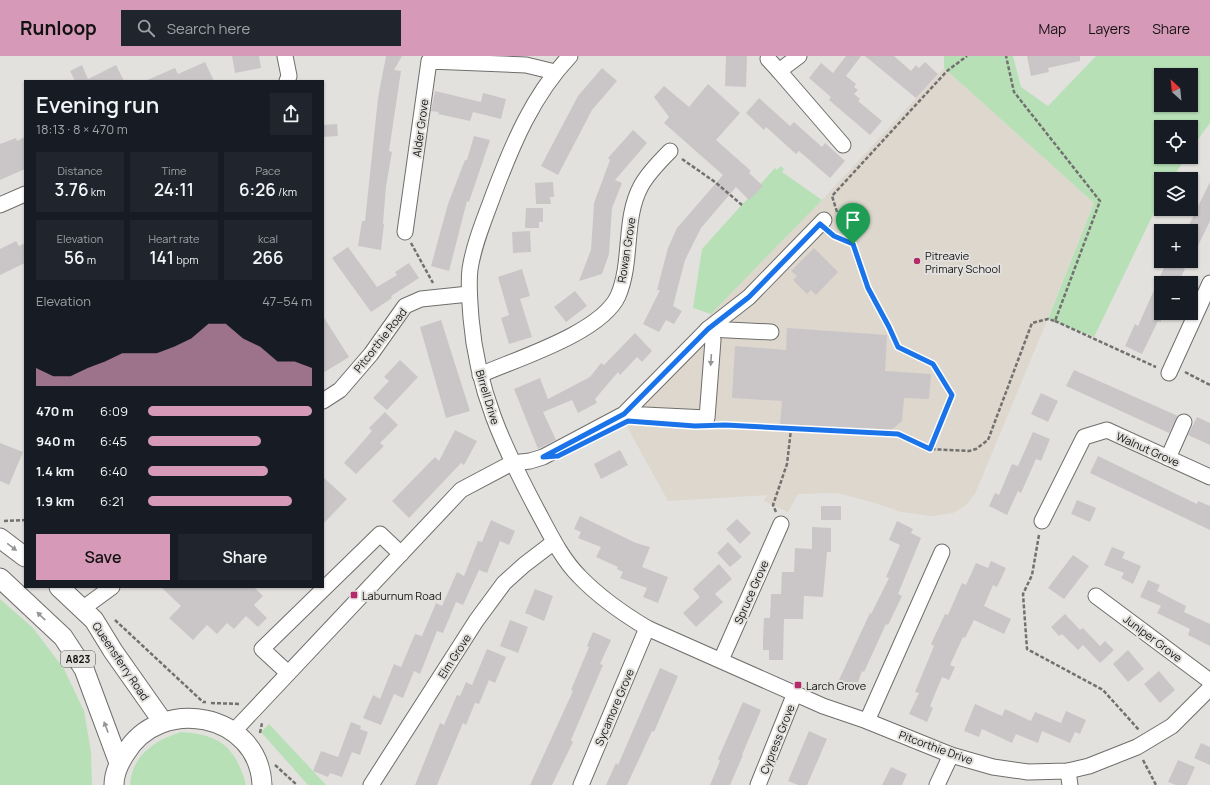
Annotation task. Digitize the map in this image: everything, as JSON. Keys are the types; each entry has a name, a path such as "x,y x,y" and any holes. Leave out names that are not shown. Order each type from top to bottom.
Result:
{"main road":[{"path":"0,538 24,556"},
{"name":"A823","path":"0,578 63,637 72,649 84,669 119,763"},
{"name":"Queensferry Road","path":"61,588 88,605 94,620 113,651 163,722"},
{"path":"114,785 119,763 130,745 140,736 163,722 180,718 197,718 214,722 233,732 252,753 263,784"}],"street":[{"path":"286,56 289,76 287,80"},
{"name":"Birrell Drive","path":"570,56 556,72 528,114 500,177 476,242 470,269 469,294 472,332 480,375 490,412 512,463 554,542 578,575 621,613 647,628 721,660"},
{"path":"780,72 799,56"},
{"name":"Alder Grove","path":"405,232 416,196 430,58 526,65 556,72"},
{"path":"768,59 843,144"},
{"name":"Rowan Grove","path":"480,375 569,337 589,326 606,311 617,297 622,280 631,220 641,186 670,150"},
{"path":"0,205 24,194"},
{"path":"233,732 461,490 512,463 530,461 543,457 624,414 708,329 749,297 822,222"},
{"path":"1171,369 1210,283"},
{"name":"Pitcorthie Road","path":"324,400 340,390 371,354 406,306 421,299 469,294"},
{"path":"708,329 771,332"},
{"path":"624,414 707,418 712,340 708,329"},
{"path":"1168,458 1184,422"},
{"name":"Walnut Grove","path":"1042,521 1084,437 1107,430 1210,477"},
{"name":"Spruce Grove","path":"721,660 781,524"},
{"path":"288,673 262,649 380,534 401,554"},
{"name":"Elm Grove","path":"371,785 476,621 504,583 524,565 554,542"},
{"path":"867,721 942,552"},
{"path":"88,605 111,588"},
{"name":"Juniper Grove","path":"1096,596 1210,681"},
{"name":"Sycamore Grove","path":"581,785 647,628"},
{"name":"Pitcorthie Drive","path":"721,660 823,706 867,721 951,755 993,767 1069,778 1097,763 1143,744 1172,726 1191,709 1210,688"},
{"name":"Cypress Grove","path":"758,785 795,693"},
{"path":"937,785 951,755"}],"path":[{"path":"930,449 952,395 933,364 898,347 868,288 853,244 843,228 832,196 947,71 967,56"},
{"path":"1006,56 1014,92 1088,183 1100,201 1055,321"},
{"path":"670,150 715,182 742,205"},
{"path":"822,222 834,236 853,244"},
{"path":"405,232 441,296"},
{"path":"713,426 898,434 930,449 969,451 976,449 988,440 1032,323 1048,319 1210,385"},
{"path":"773,505 787,464 791,429"},
{"path":"0,524 2,521 24,520"},
{"path":"1042,521 1032,575 1023,594 1028,649 1104,690 1143,744 1156,785"},
{"path":"88,605 203,702 245,704"},
{"path":"279,770 297,785"}],"shaded area":[{"name":"Pitreavie Primary School","path":"944,68 1094,203 975,494 966,505 953,513 932,516 901,512 875,503 837,493 798,494 788,512 764,501 767,495 668,501 626,425 559,460 553,448 623,412 711,314 822,200"}],"green space":[{"path":"944,56 1013,56 1021,87 1048,106 1096,56 1210,56 1210,123 1198,139 1198,120 1154,120 1154,164 1182,164 1176,172 1154,172 1154,213 1094,337 1048,319 1094,203 944,68"},
{"path":"781,166 784,169 782,172 822,200 711,314 693,308 702,249 775,168 777,170"},
{"path":"0,599 33,628 64,669 84,711 91,752 92,785 0,785"},
{"path":"269,724 326,785 308,785 261,732"},
{"path":"181,732 195,733 206,736 224,745 237,761 246,785 130,785 135,765 146,750 162,739"}],"building":[{"path":"232,56 259,56 261,68 235,73"},
{"path":"386,56 402,56 394,70 401,71 389,151 392,152 386,186 381,250 358,246 362,221 365,221 378,98"},
{"path":"726,56 747,56 746,87 725,86"},
{"path":"846,56 861,56 846,76 856,84 854,87 858,90 854,94 860,99 858,101 882,121 870,135 829,100 831,97 809,78 821,63 833,73"},
{"path":"865,56 894,56 911,71 916,65 919,68 925,62 938,74 916,98"},
{"path":"1027,56 1080,56 1080,61 1048,68 1049,72 1031,76"},
{"path":"205,62 214,80 147,80 175,68 178,74"},
{"path":"82,65 88,79 116,65 124,80 74,80 70,71"},
{"path":"602,68 617,81 592,110 558,175 541,166 578,96"},
{"path":"708,84 740,113 716,140 751,171 749,173 763,186 749,200 736,187 701,228 685,260 673,306 682,311 674,324 666,320 659,332 643,324 660,290 657,290 668,248 677,228 723,175 664,123 669,117 654,97 664,86 689,107"},
{"path":"435,91 481,102 483,93 506,99 501,119 473,112 470,121 438,114 439,112 431,111"},
{"path":"759,98 790,126 794,122 822,147 825,143 845,161 830,178 799,151 796,154 766,127 764,130 746,113"},
{"path":"337,124 338,136 324,137 324,125"},
{"path":"633,130 647,143 615,180 622,183 612,208 609,254 602,274 579,281 591,250 594,203 610,160 608,158"},
{"path":"474,136 490,140 469,202 467,201 449,271 431,266 448,204 465,160 467,160"},
{"path":"16,138 17,141 24,138 24,169 0,180 0,144"},
{"path":"553,182 554,197 550,197 551,204 536,204 535,183"},
{"path":"1210,182 1210,221 1198,246 1198,224 1189,224 1193,216 1198,216 1198,206"},
{"path":"526,208 543,208 543,222 539,222 539,228 525,228"},
{"path":"530,231 531,252 513,253 512,232"},
{"path":"16,241 19,246 24,244 24,263 0,275 0,249"},
{"path":"348,247 377,287 397,275 395,272 409,263 419,278 391,296 392,298 371,312 332,258"},
{"path":"814,248 838,272 816,295 811,290 807,294 793,280 797,276 791,271"},
{"path":"1164,268 1185,269 1182,276 1160,276"},
{"path":"522,269 530,296 520,299 532,337 509,344 501,318 509,315 498,277"},
{"path":"1154,290 1154,320 1161,320 1161,322 1158,321 1142,354 1125,346 1135,324 1138,326"},
{"path":"575,291 587,306 566,322 554,307"},
{"path":"324,318 349,357 324,372"},
{"path":"441,320 470,411 446,418 420,327"},
{"path":"787,328 887,335 885,371 931,374 929,399 904,398 902,421 889,432 780,425 782,401 732,398 735,346 786,350"},
{"path":"635,333 652,351 642,362 637,357 620,375 618,372 595,399 597,403 578,413 572,400 543,412 556,440 538,449 514,389 540,378 548,399 590,377 601,363 604,365"},
{"path":"400,360 418,377 387,410 373,398 389,381 384,377"},
{"path":"1074,370 1178,416 1169,433 1066,386"},
{"path":"1041,393 1058,401 1048,422 1031,414"},
{"path":"385,412 398,425 380,443 384,446 356,474 344,463 372,431 369,428"},
{"path":"1197,417 1210,423 1210,445 1188,435"},
{"path":"455,430 477,441 464,465 461,463 409,518 392,501 435,457 439,461"},
{"path":"1033,432 1050,439 1041,461 1036,459 1021,493 1018,491 1007,515 989,506 995,493 999,495 1012,464 1018,466"},
{"path":"0,443 23,452 9,485 0,481"},
{"path":"620,450 628,465 601,479 594,464"},
{"path":"1098,456 1197,504 1198,501 1210,506 1210,530 1090,473"},
{"path":"324,478 347,499 324,523"},
{"path":"1077,500 1096,508 1090,522 1071,514"},
{"path":"821,506 841,506 841,520 821,520"},
{"path":"580,516 636,543 650,547 642,567 668,577 658,603 643,597 647,588 620,578 623,572 617,569 618,567 596,557 601,547 578,538 581,532 574,529"},
{"path":"737,519 751,533 740,544 726,529"},
{"path":"491,520 515,531 509,545 500,541 487,573 479,570 463,605 456,602 443,633 437,631 420,674 414,671 403,698 394,694 381,725 363,718 373,695 380,699 394,664 401,667 415,634 422,636 436,603 442,606 457,572 464,576 478,541 482,542"},
{"path":"897,521 913,529 911,533 921,538 898,594 902,596 888,625 886,624 864,672 862,671 855,690 838,682 870,613 871,614 889,578 886,577 900,545 889,540"},
{"path":"812,527 831,528 831,552 827,552 823,597 804,596 803,619 784,619 783,660 769,660 769,650 763,650 763,639 764,618 770,618 771,594 781,594 782,572 794,572 795,548 812,549"},
{"path":"728,542 742,557 730,567 717,553"},
{"path":"1112,547 1125,552 1122,558 1141,566 1133,584 1121,578 1124,573 1104,565"},
{"path":"1073,555 1089,566 1064,599 1048,588"},
{"path":"991,561 1006,568 997,587 993,585 984,606 1011,619 1004,634 974,620 965,638 963,637 950,665 955,667 949,680 942,677 930,706 933,708 927,722 909,714 919,693 915,692 934,646 931,644 945,614 948,615 962,583 966,585 976,563 988,568"},
{"path":"719,564 732,579 715,594 723,602 696,627 683,613 699,598 693,589"},
{"path":"1148,580 1160,585 1157,591 1186,606 1184,612 1210,624 1210,646 1188,635 1190,629 1157,613 1161,606 1140,597"},
{"path":"162,588 255,588 263,596 254,605 267,618 258,627 246,616 234,629 227,623 217,634 207,625 193,640 169,618 181,606"},
{"path":"535,589 553,596 544,621 525,613"},
{"path":"1065,614 1080,630 1083,628 1100,646 1105,641 1114,650 1100,663 1083,645 1078,650 1062,634 1059,636 1051,627"},
{"path":"510,620 528,627 518,653 500,646"},
{"path":"593,632 611,640 600,664 603,665 571,740 573,742 552,785 530,785 573,691 571,690 589,647 587,646"},
{"path":"487,649 506,657 495,683 489,680 479,704 475,703 466,725 463,723 437,785 415,785 440,723 444,725 457,695 460,696 466,682 472,685"},
{"path":"1128,650 1144,669 1128,682 1113,664"},
{"path":"660,668 678,676 654,732 652,731 627,785 606,785 616,763 618,765"},
{"path":"1159,671 1175,690 1160,703 1144,684"},
{"path":"743,702 761,710 730,785 710,785 720,761 718,759"},
{"path":"975,704 1002,716 1005,709 1031,721 1035,712 1061,723 1066,711 1086,720 1080,734 1075,732 1070,743 1042,731 1038,743 1016,734 1012,743 982,729 979,737 964,731"},
{"path":"351,722 361,726 360,729 368,732 360,755 352,752 342,777 330,773 328,777 313,771 321,751 338,757"},
{"path":"809,731 827,739 807,785 798,785 788,781"},
{"path":"1201,743 1210,747 1210,765 1194,758"},
{"path":"1178,760 1195,767 1187,785 1176,785 1168,782"},
{"path":"891,767 907,774 902,785 882,785"}],"place":[{"name":"Pitreavie Primary School","path":"917,261"},
{"name":"Laburnum Road","path":"354,595"},
{"name":"Larch Grove","path":"798,685"}],"route":[{"path":"820,224 834,236 853,244 868,288 898,347 933,364 952,395 930,449 898,434 725,425 695,426 628,421 558,456 543,457 624,414 708,329 749,297 820,224"}]}
